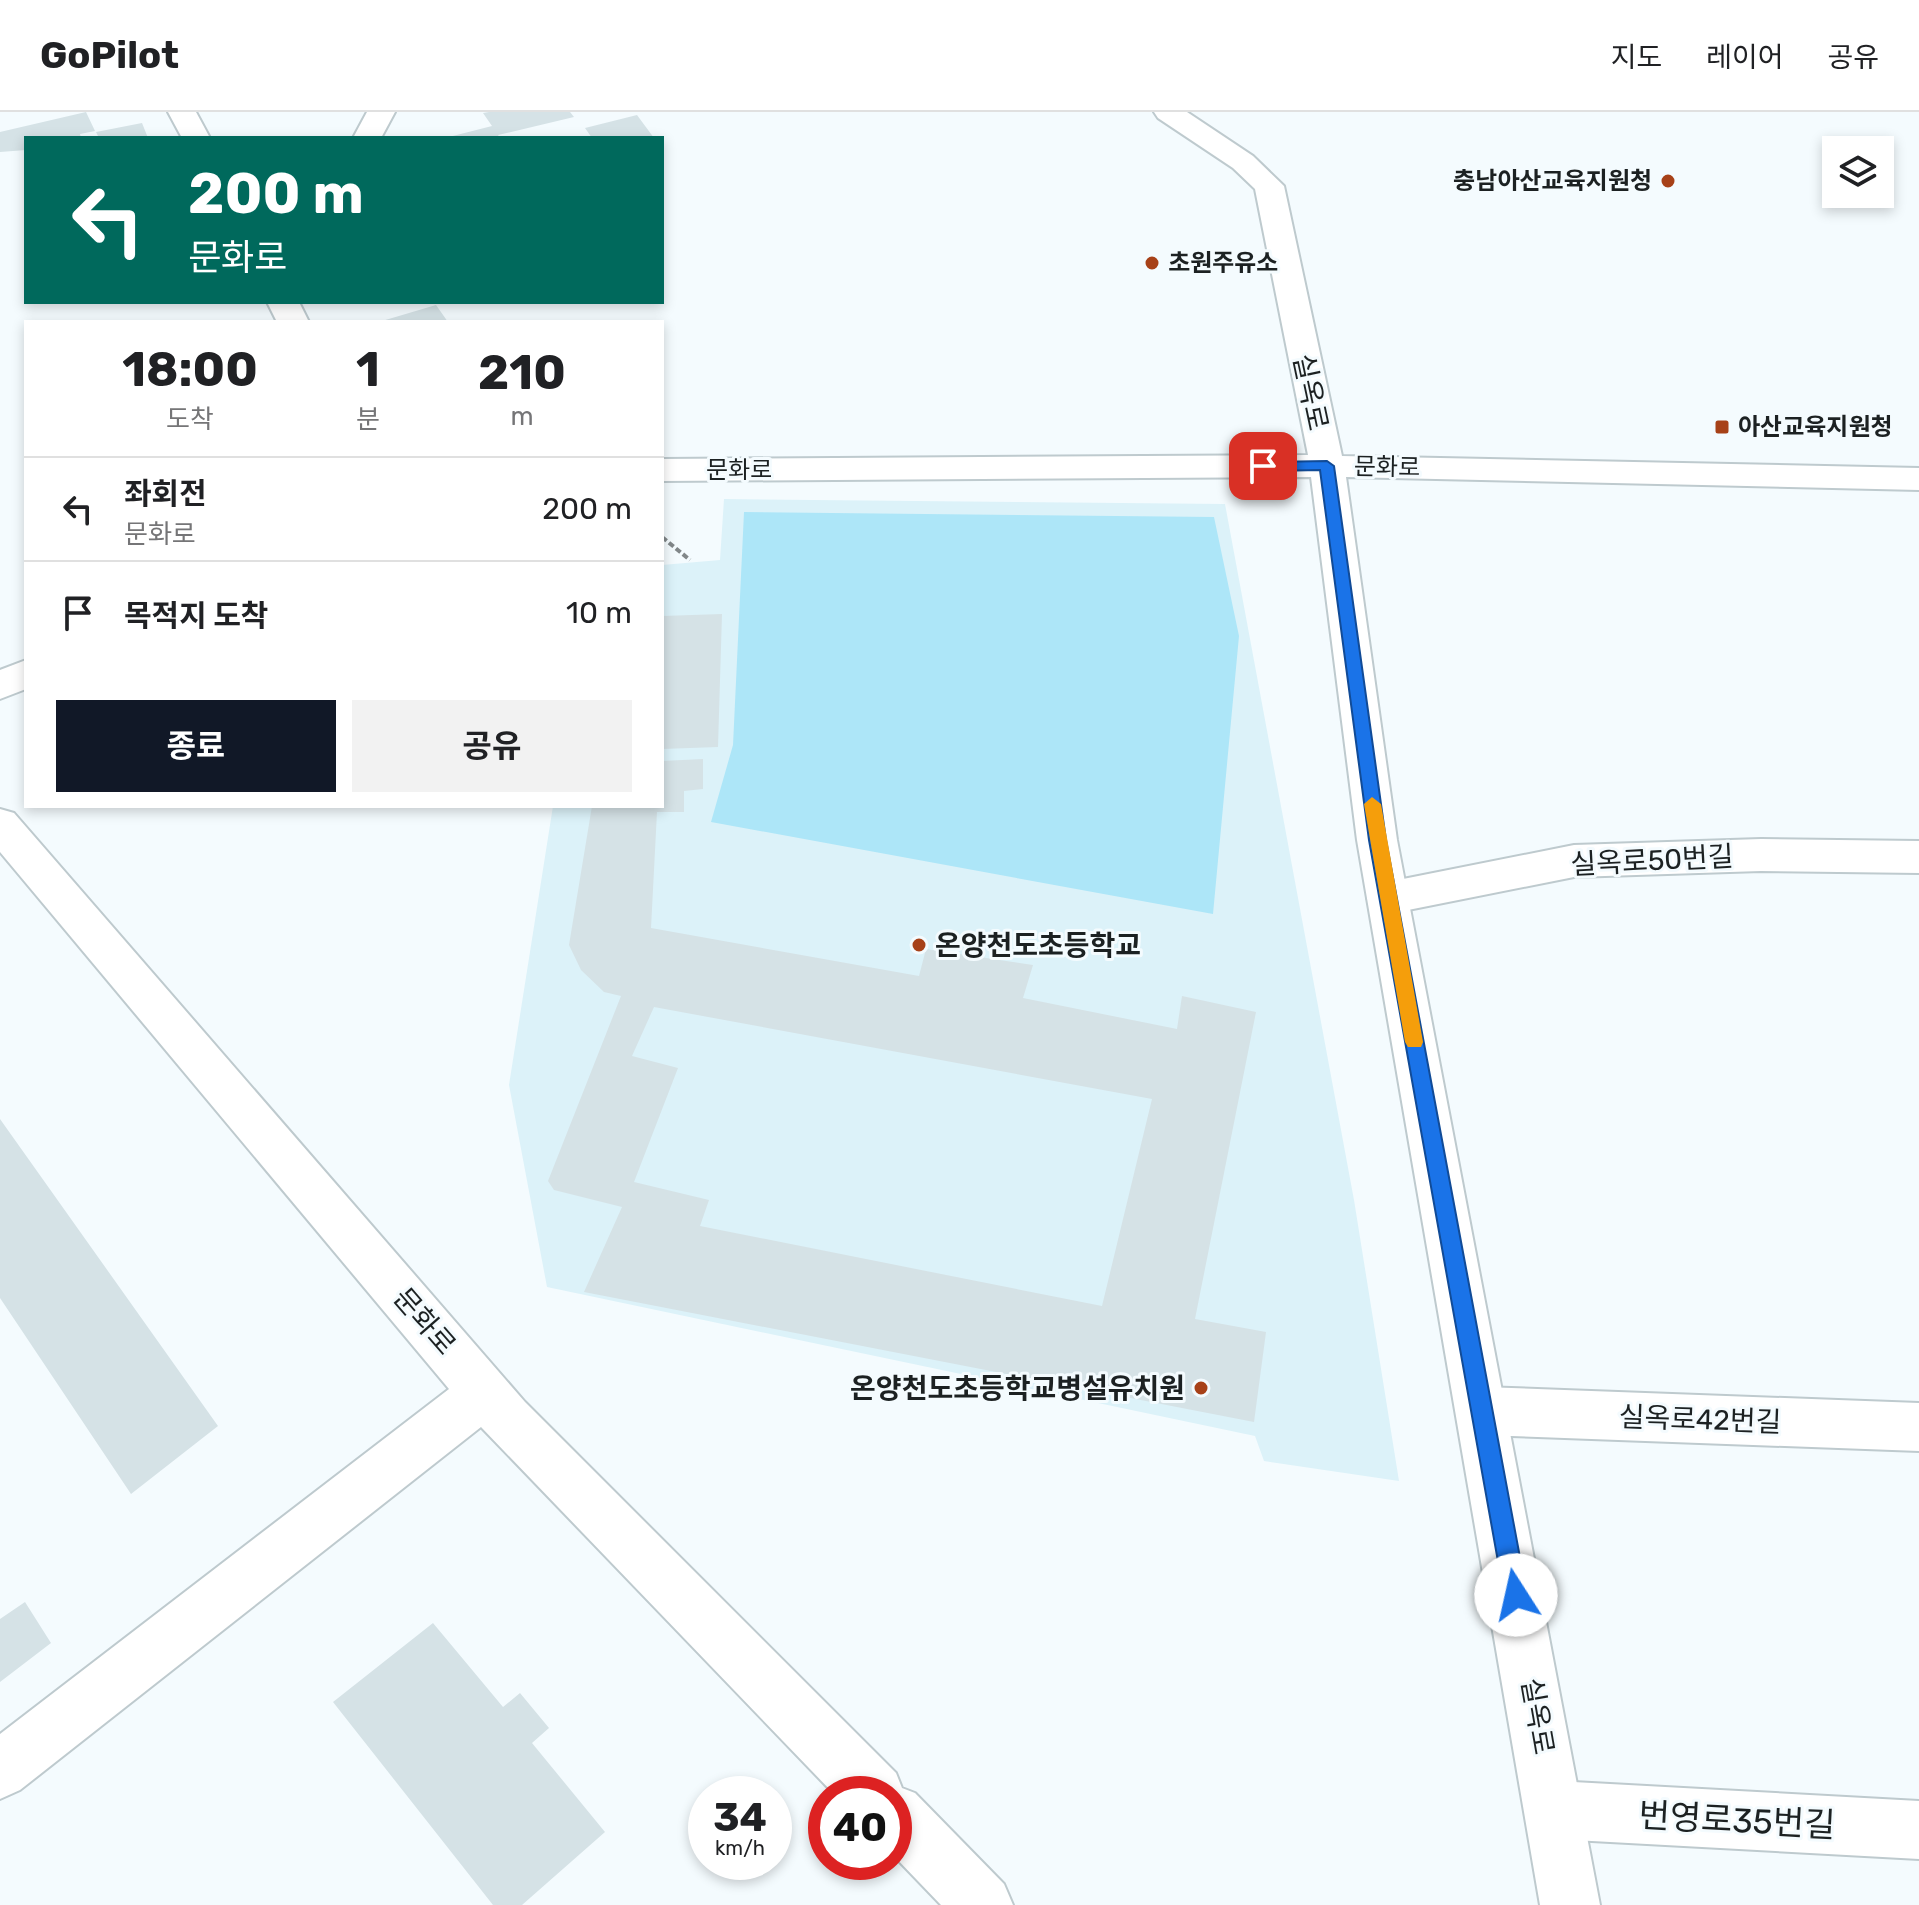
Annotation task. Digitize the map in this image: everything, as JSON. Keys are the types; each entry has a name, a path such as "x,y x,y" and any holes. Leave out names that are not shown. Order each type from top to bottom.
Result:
{"street":[{"path":"182,112 195,136"},
{"path":"368,136 381,112"},
{"name":"실옥로","path":"1168,112 1243,162 1269,186 1327,466 1388,898 1570,1905"},
{"name":"문화로","path":"664,470 1327,466 1919,479"},
{"path":"0,686 24,674"},
{"name":"문화로","path":"10,852 507,1419 857,1776"},
{"name":"실옥로50번길","path":"1388,898 1574,861 1761,855 1919,857"},
{"path":"0,1770 485,1392"},
{"name":"실옥로42번길","path":"1482,1411 1919,1427"},
{"name":"번영로35번길","path":"1555,1810 1919,1830"},
{"path":"912,1832 983,1905"}],"path":[{"path":"664,539 690,560"}],"shaded area":[{"name":"온양천도초등학교","path":"724,499 1225,504 1354,1200 1399,1481 1264,1461 1255,1436 547,1287 509,1085 553,808 664,808 664,565 720,560"},
{"path":"744,512 1214,517 1239,636 1213,914 711,822 733,745"}],"building":[{"path":"86,112 95,131 80,136 24,136 24,150 0,152 0,132"},
{"path":"570,112 574,117 499,136 453,136 492,126 483,113"},
{"path":"637,115 653,136 591,136 585,128"},
{"path":"142,123 147,136 98,136 96,132"},
{"path":"436,305 447,320 385,320"},
{"path":"722,614 718,747 664,749 664,616"},
{"path":"703,759 703,789 684,791 684,812 657,812 651,928 919,976 926,949 1033,965 1023,998 1177,1029 1182,996 1256,1012 1195,1319 1266,1332 1254,1422 584,1292 622,1207 554,1190 548,1181 621,996 604,992 581,970 569,945 592,808 664,808 664,761","holes":["654,1007 1152,1099 1102,1306 700,1226 709,1200 634,1182 678,1068 632,1056"]},
{"path":"0,1119 218,1426 131,1494 0,1298"},
{"path":"25,1602 51,1643 0,1682 0,1619"},
{"path":"433,1623 503,1707 520,1693 549,1728 532,1743 605,1832 522,1905 493,1905 333,1702"}],"slow traffic":[{"path":"1372,804 1414,1042"}],"place":[{"name":"충남아산교육지원청","path":"1668,181"},
{"name":"초원주유소","path":"1152,263"},
{"name":"아산교육지원청","path":"1722,427"},
{"name":"온양천도초등학교","path":"919,945"},
{"name":"온양천도초등학교병설유치원","path":"1201,1388"}],"route":[{"path":"1263,466 1327,466 1377,840 1516,1595"}]}
